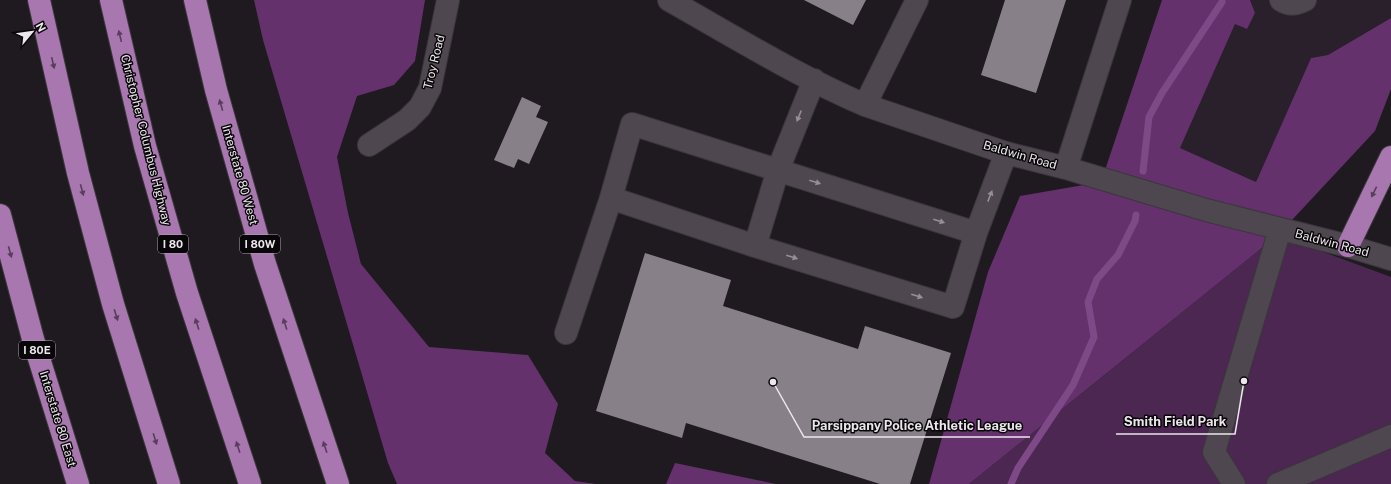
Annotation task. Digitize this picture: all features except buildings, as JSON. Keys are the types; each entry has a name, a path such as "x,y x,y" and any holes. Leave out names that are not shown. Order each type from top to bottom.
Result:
{"highway":[{"path":"39,0 78,173 113,304 169,484"},
{"name":"Christopher Columbus Highway","path":"112,0 145,146 187,293 250,484"},
{"name":"Interstate 80 West","path":"196,0 216,90 265,264 338,484"},
{"path":"1348,246 1391,157"},
{"name":"Interstate 80 East","path":"0,215 33,339 78,484"}],"street":[{"name":"Troy Road","path":"369,145 407,120 420,107 430,88 448,0"},
{"name":"Baldwin Road","path":"669,0 814,80 865,105 1006,153 1066,168 1206,210 1348,246 1391,259"},
{"path":"865,105 917,0"},
{"path":"1066,168 1120,0"},
{"path":"1282,0 1286,4 1296,4 1305,0"},
{"path":"755,246 778,170 814,80"},
{"path":"566,333 611,198 632,124 976,233"},
{"path":"611,198 755,246 953,307 976,233 1006,153"},
{"path":"1234,484 1214,452 1280,229"},
{"path":"1278,484 1391,436"}],"shaded area":[{"path":"254,0 425,0 415,61 394,85 357,96 337,157 348,213 361,264 429,347 528,355 558,404 545,453 575,481 596,484 397,484 388,463 263,40"},
{"path":"1162,0 1250,0 1255,13 1247,29 1235,24 1180,148 1256,182 1311,58 1328,55 1391,18 1391,89 1375,131 1278,235 969,484 929,484 988,272 1020,196 1101,182"},
{"path":"1250,0 1391,0 1391,18 1328,55 1311,58 1256,182 1180,148 1235,24 1255,13"},
{"path":"1278,235 1391,277 1391,484 969,484"},
{"path":"675,463 776,484 666,484"}],"waterway":[{"path":"1143,171 1149,117 1162,93 1222,2"},
{"path":"1011,484 1018,468 1073,385 1094,337 1088,302 1097,279 1118,255 1135,221 1136,215"}],"place":[{"name":"Smith Field Park","path":"1244,381"},
{"name":"Parsippany Police Athletic League","path":"773,382"}]}
